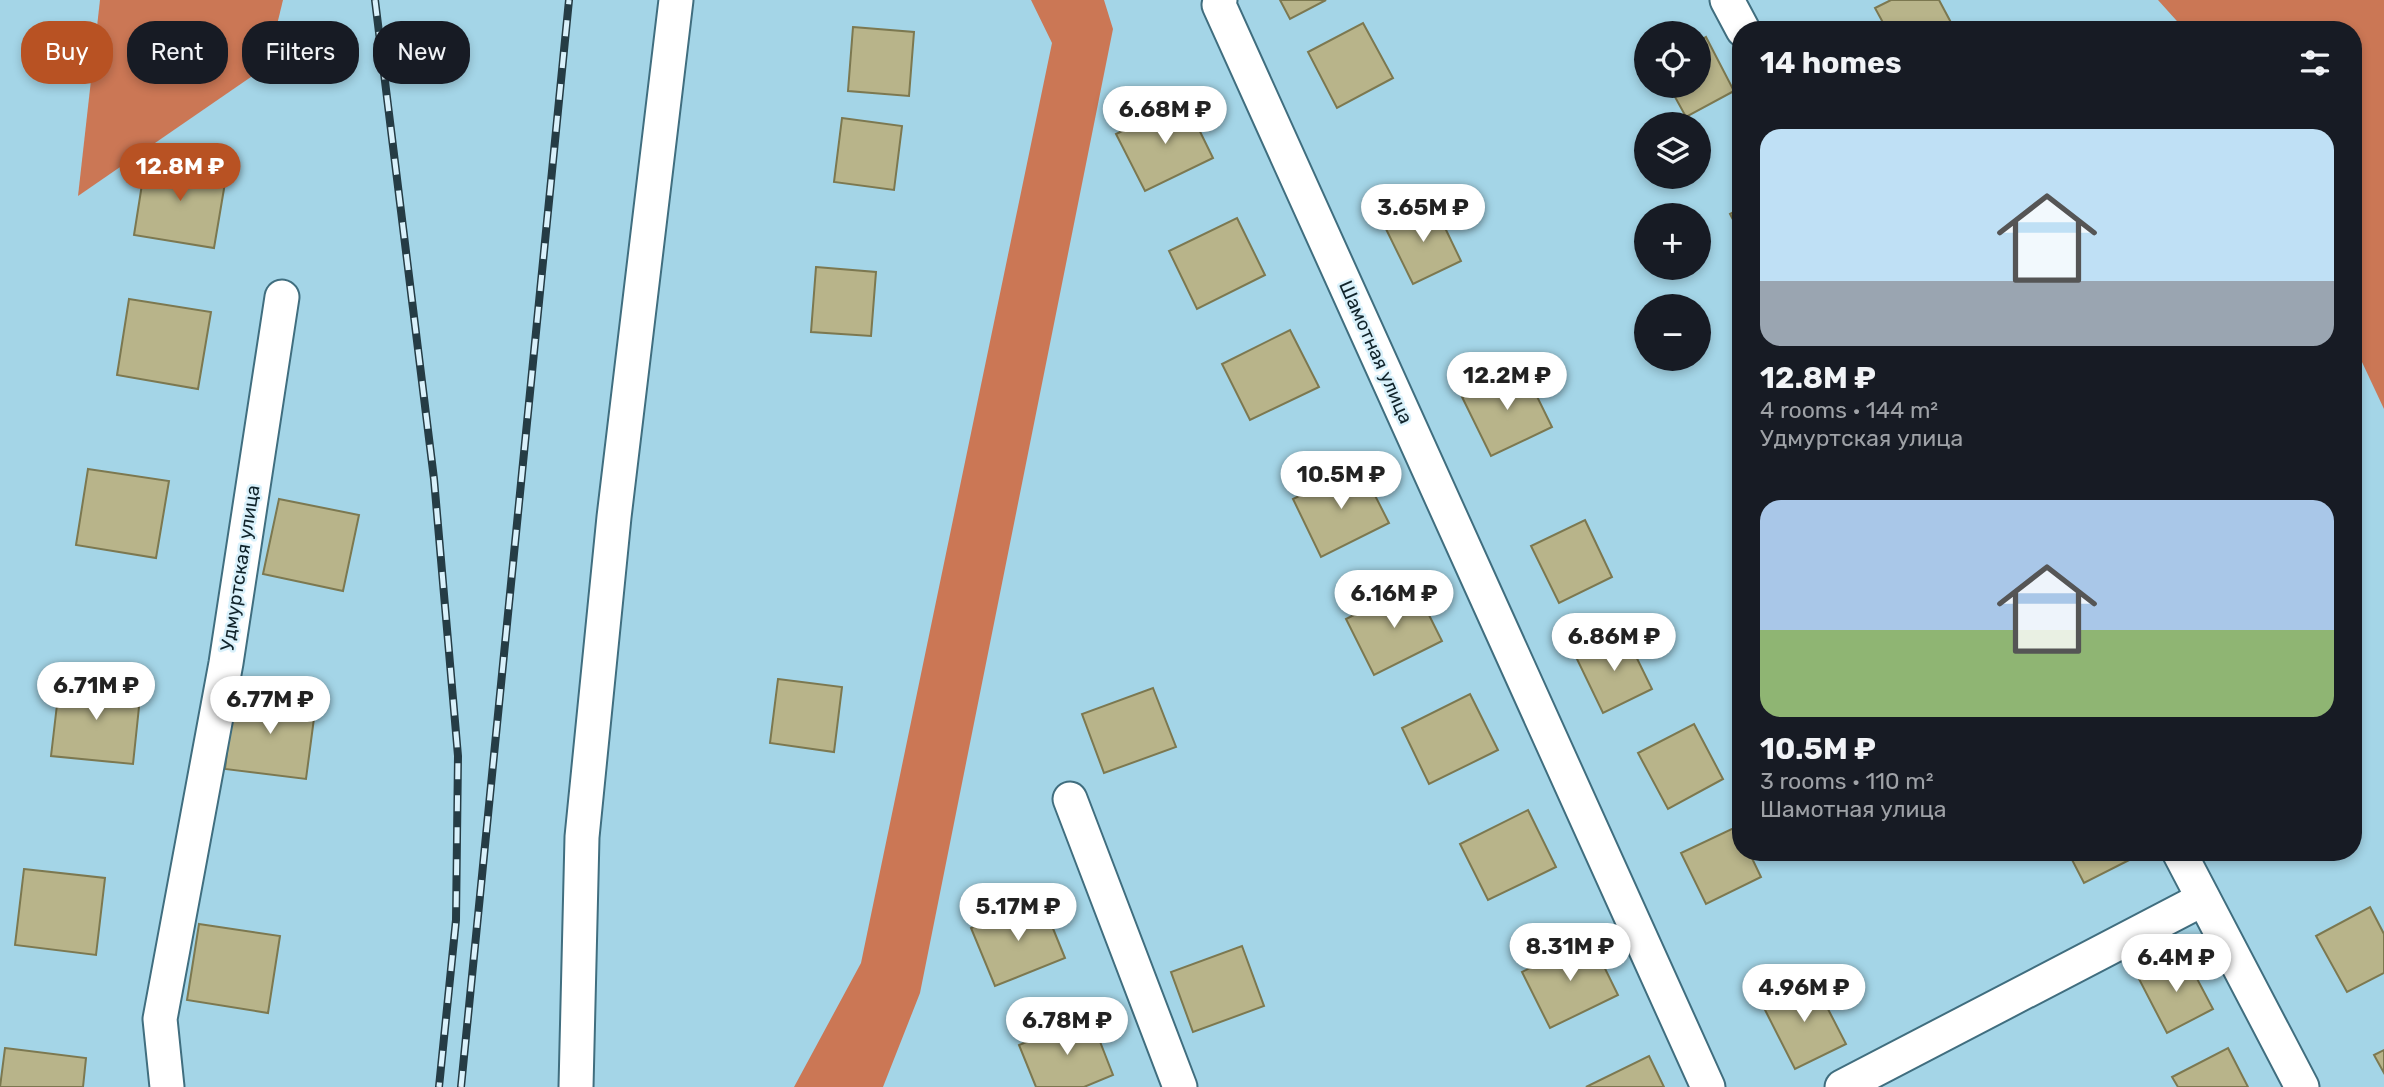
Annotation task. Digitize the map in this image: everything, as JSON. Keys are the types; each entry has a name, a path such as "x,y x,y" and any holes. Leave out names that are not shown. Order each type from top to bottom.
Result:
{"street":[{"path":"576,1087 582,837 614,517 676,0"},
{"name":"Шамотная улица","path":"1220,0 1219,5 1709,1087"},
{"path":"1727,0 1738,21"},
{"name":"Удмуртская улица","path":"167,1087 160,1020 226,663 282,297"},
{"path":"1070,799 1180,1087"},
{"path":"2184,861 2302,1087"},
{"path":"1842,1087 2203,899"}],"shaded area":[{"path":"100,0 283,0 278,21 242,21 242,83 78,196 91,84 113,84 113,21 98,21"},
{"path":"1031,0 1104,0 1113,29 920,993 883,1087 794,1087 861,963 1052,43"},
{"path":"2158,0 2384,0 2384,409 2362,362 2362,21 2177,21"}],"building":[{"path":"1280,0 1326,0 1290,19"},
{"path":"1891,0 1939,0 1950,21 1882,21 1875,8"},
{"path":"1363,23 1393,78 1337,108 1308,52"},
{"path":"853,27 914,32 909,96 848,91"},
{"path":"1711,47 1732,92 1695,112 1683,112 1676,98 1711,98"},
{"path":"1185,101 1213,158 1145,191 1116,134"},
{"path":"842,118 902,126 894,190 834,182"},
{"path":"146,159 227,171 214,248 134,235"},
{"path":"1433,203 1461,261 1413,284 1385,227"},
{"path":"1237,218 1265,275 1197,309 1169,251"},
{"path":"816,267 876,272 871,336 811,332"},
{"path":"129,299 211,312 198,389 117,375"},
{"path":"1290,330 1319,387 1250,420 1222,364"},
{"path":"1523,368 1552,427 1491,456 1462,397"},
{"path":"1360,466 1389,523 1321,557 1293,499"},
{"path":"88,469 169,481 156,558 76,545"},
{"path":"279,499 359,515 343,591 263,574"},
{"path":"1585,520 1612,577 1559,603 1531,546"},
{"path":"1414,585 1442,641 1374,675 1346,619"},
{"path":"1625,634 1652,689 1603,713 1576,657"},
{"path":"60,679 141,688 133,764 51,756"},
{"path":"778,679 842,687 834,752 770,743"},
{"path":"1153,688 1176,747 1104,773 1082,714"},
{"path":"234,692 316,703 306,779 225,769"},
{"path":"1470,694 1498,750 1429,784 1402,728"},
{"path":"1694,724 1723,779 1668,809 1638,753"},
{"path":"1528,810 1556,867 1488,900 1460,844"},
{"path":"1732,829 1732,861 1753,861 1761,877 1706,904 1681,853"},
{"path":"2073,861 2127,861 2084,883"},
{"path":"24,869 105,878 96,955 15,945"},
{"path":"1041,899 1065,958 995,986 971,928"},
{"path":"2370,907 2384,934 2384,973 2347,992 2316,936"},
{"path":"199,924 280,936 268,1013 187,1000"},
{"path":"1590,938 1618,995 1550,1028 1522,972"},
{"path":"1242,946 1264,1006 1193,1032 1171,972"},
{"path":"2184,954 2213,1009 2167,1033 2139,979"},
{"path":"1812,978 1846,1044 1795,1069 1762,1004"},
{"path":"1090,1016 1113,1075 1084,1087 1036,1087 1019,1045"},
{"path":"5,1048 86,1058 83,1087 0,1087"},
{"path":"2228,1048 2248,1087 2178,1087 2172,1077"},
{"path":"2384,1050 2384,1073 2374,1055"},
{"path":"1649,1056 1664,1087 1586,1087"}],"railway":[{"path":"375,0 434,479 458,756 456,920 439,1087"},
{"path":"461,1087 569,0"}]}
